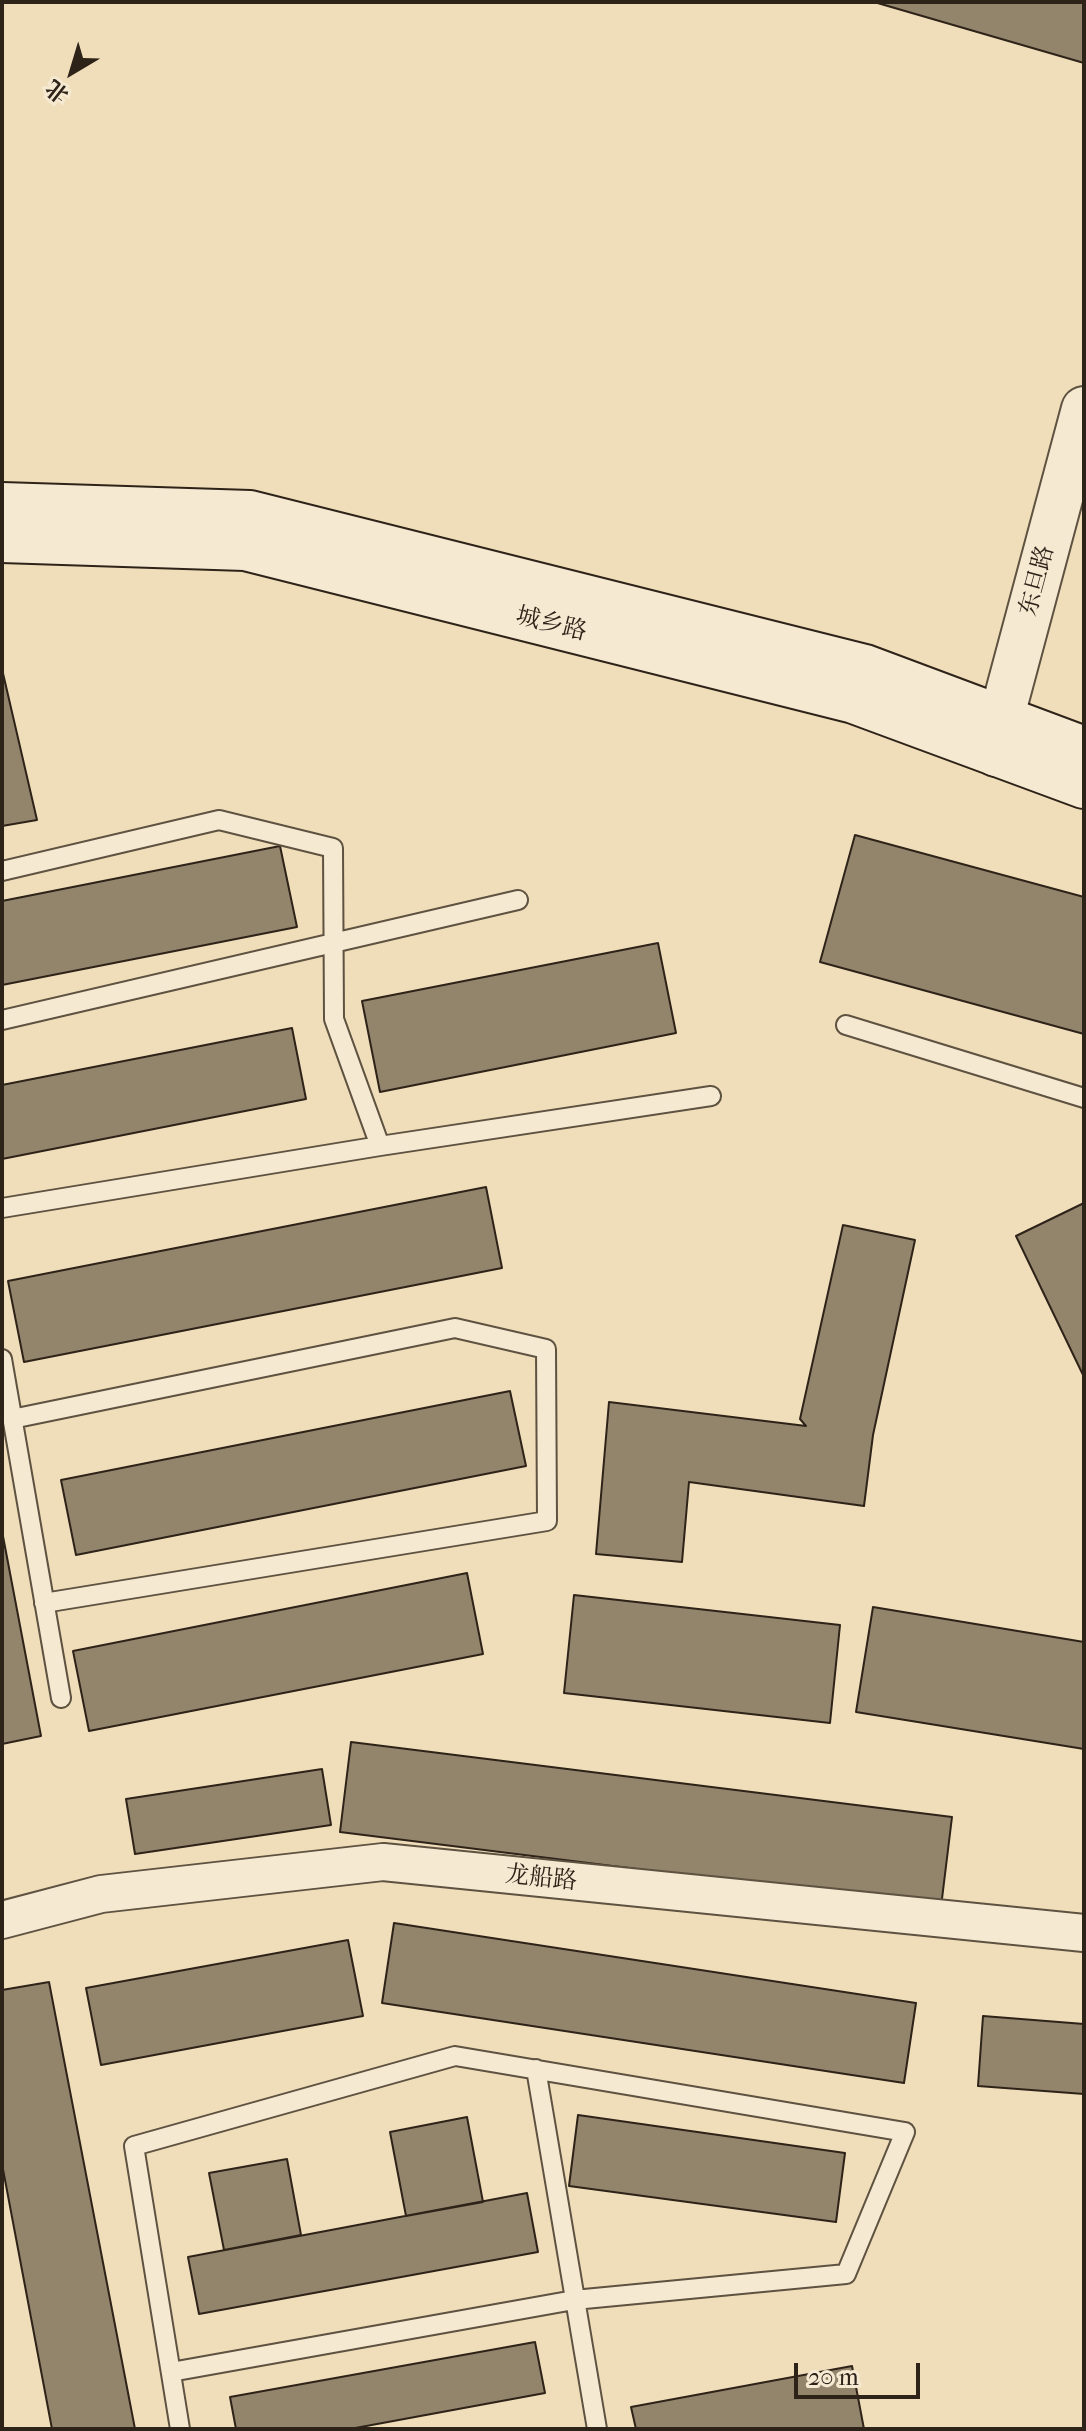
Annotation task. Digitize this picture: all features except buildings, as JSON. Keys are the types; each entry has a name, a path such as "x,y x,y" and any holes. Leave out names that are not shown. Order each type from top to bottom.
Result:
{"main road":[{"name":"东旦路","path":"998,736 1084,409"},
{"name":"城乡路","path":"2,505 250,513 865,667 998,736 1084,786"},
{"name":"城乡路","path":"2,540 245,548 998,736 1084,749"}],"street":[{"name":"龙船路","path":"2,1920 101,1894 383,1862 1084,1933"}],"lane":[{"path":"2,871 219,820 333,848 334,1019 380,1146"},
{"path":"2,1020 518,900"},
{"path":"846,1025 1084,1098"},
{"path":"2,1208 711,1096"},
{"path":"12,1419 455,1328 546,1349 547,1521 44,1603"},
{"path":"2,1359 61,1698"},
{"path":"171,2372 574,2300 846,2274 905,2132 455,2056 134,2146 180,2429"},
{"path":"536,2069 597,2429"}]}
